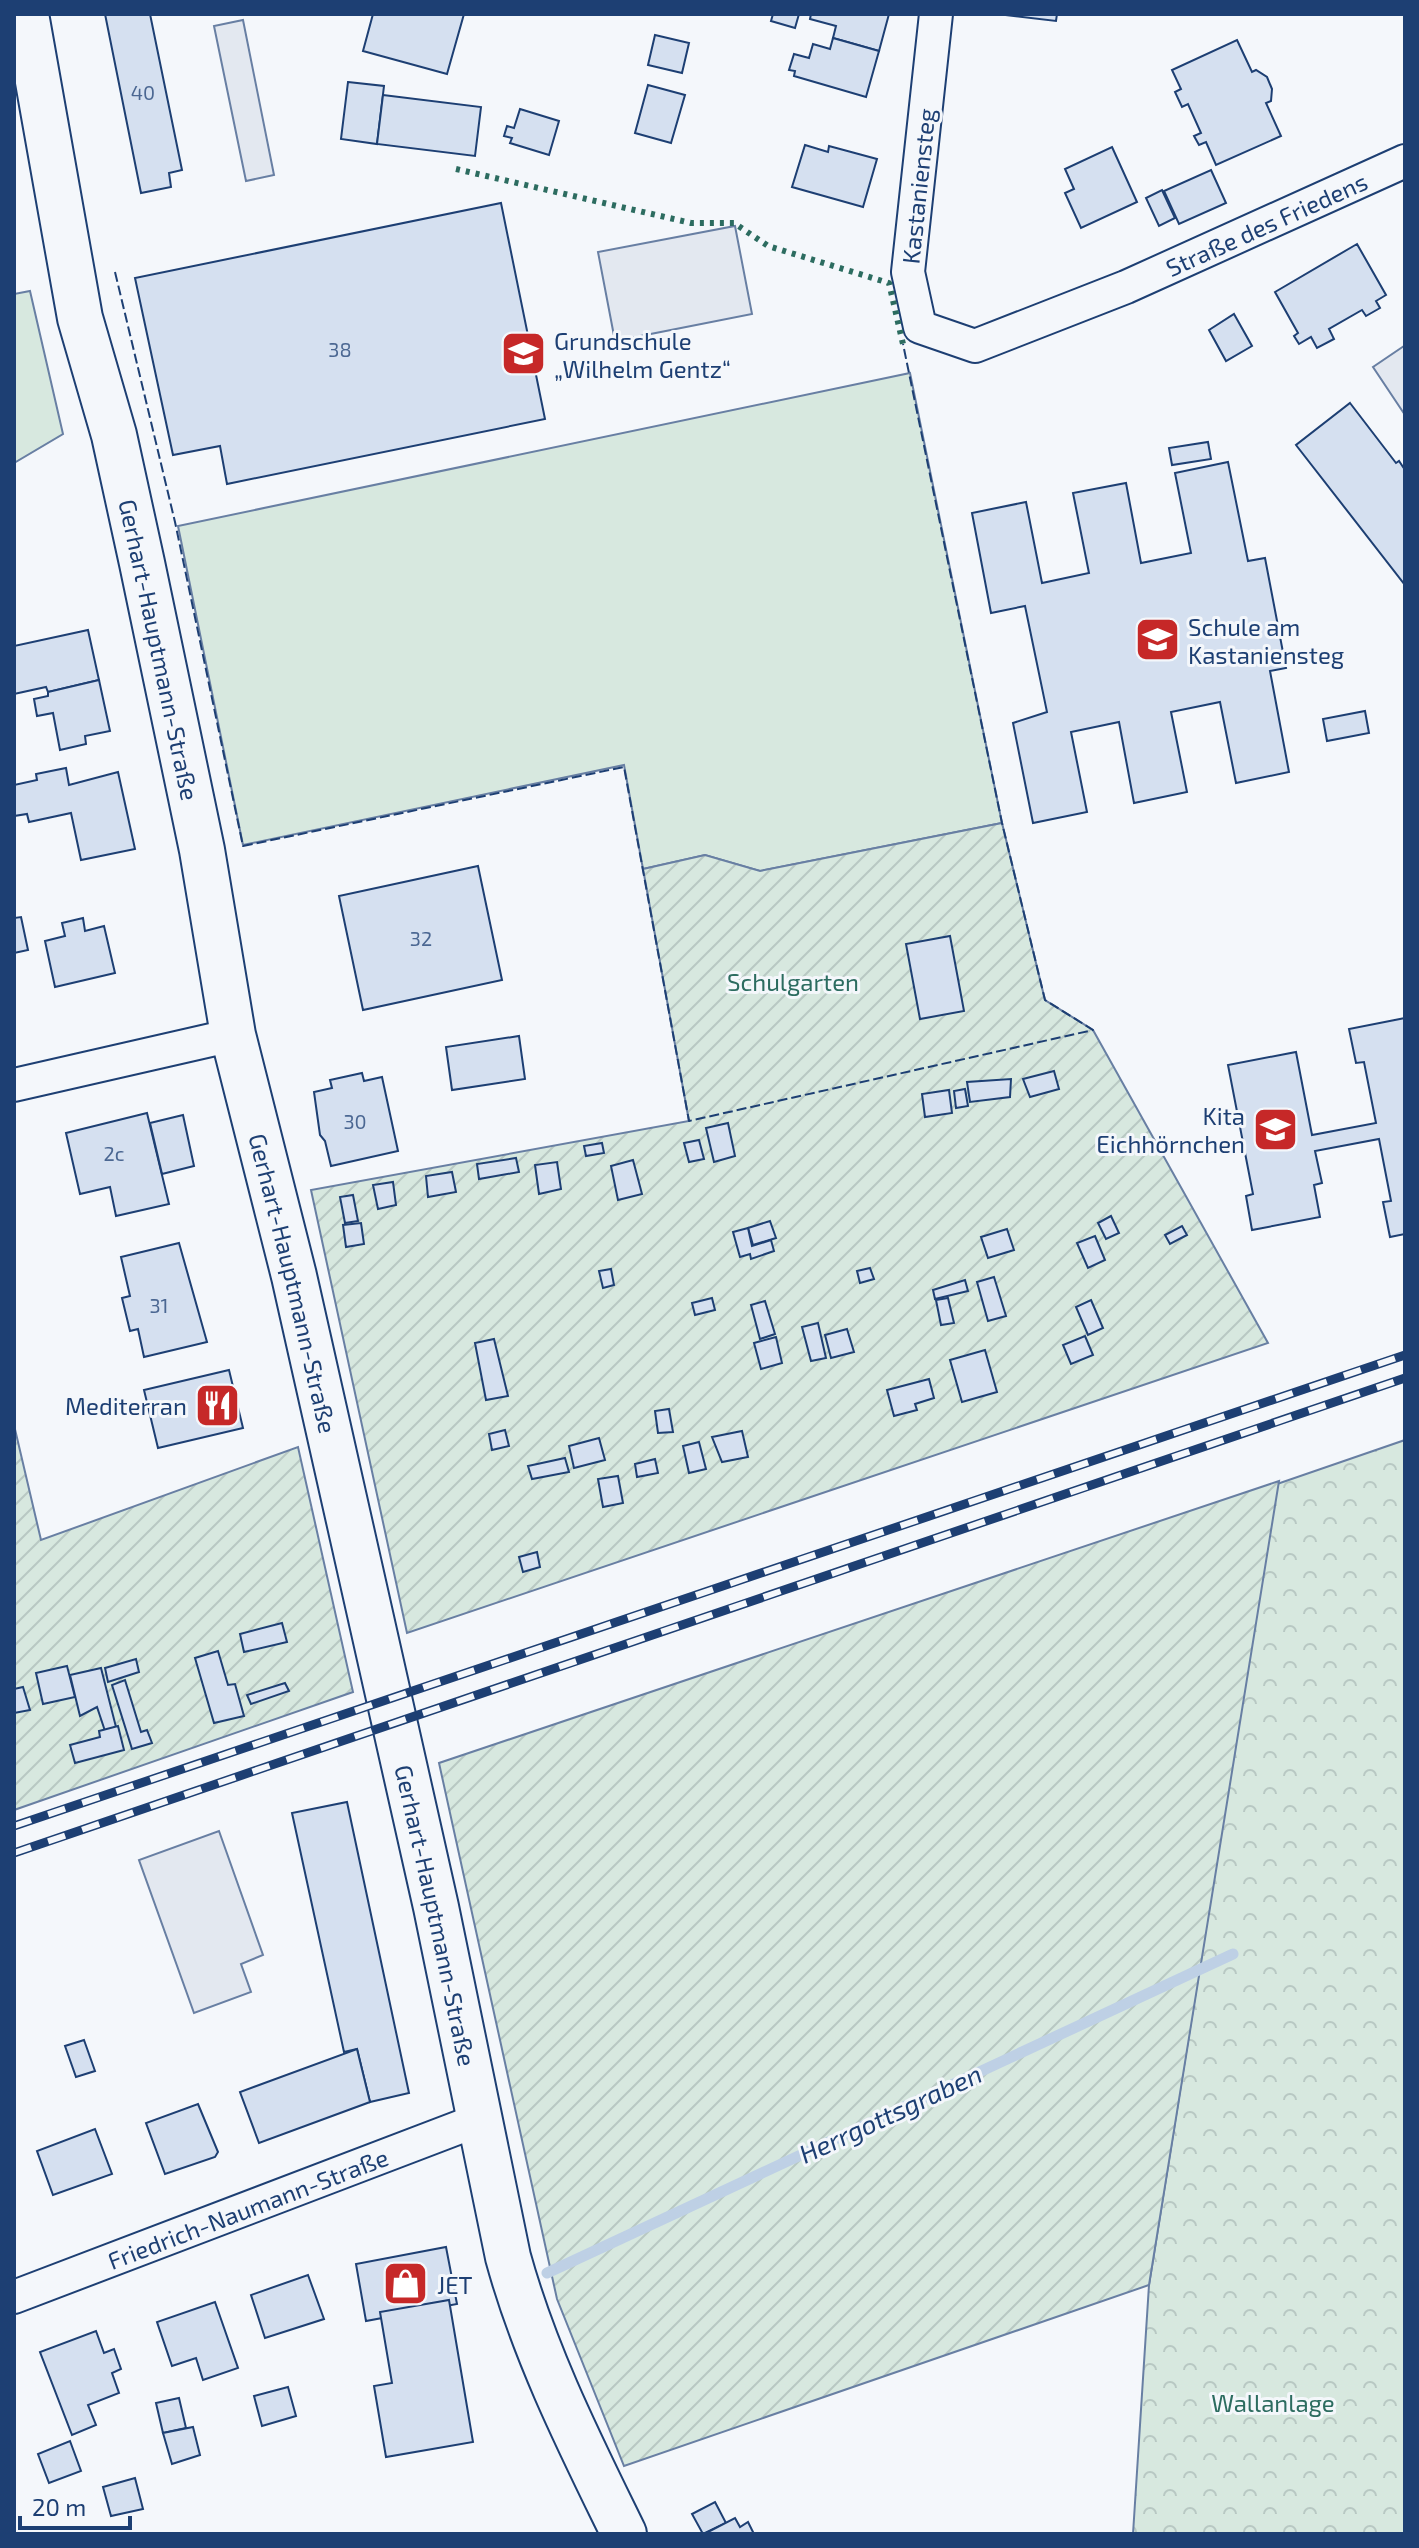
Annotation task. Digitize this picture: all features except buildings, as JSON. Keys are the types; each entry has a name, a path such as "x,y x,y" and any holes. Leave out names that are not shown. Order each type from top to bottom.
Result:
{"main road":[{"name":"Gerhart-Hauptmann-Straße","path":"26,14 80,318 114,435 142,563 202,850 233,1035 294,1276 481,2119 508,2257 524,2313 553,2385 624,2534"}],"street":[{"name":"Kastaniensteg","path":"936,14 908,272 920,327 975,346 1126,287"},
{"name":"Straße des Friedens","path":"1126,287 1405,161"},
{"path":"14,1085 233,1035"},
{"name":"Friedrich-Naumann-Straße","path":"14,2297 481,2119"}],"green space":[{"path":"30,291 63,434 14,463 14,294"},
{"path":"910,373 1002,823 760,871 705,855 643,869 624,765 243,845 178,526"},
{"name":"Schulgarten","path":"1002,823 1045,1000 1093,1030 1268,1343 407,1633 311,1190 689,1121 643,869 705,855 760,871"},
{"path":"14,1425 41,1540 298,1447 353,1692 14,1810"},
{"name":"Wallanlage","path":"1405,1440 1405,2534 1133,2534 1149,2285 1277,1484"},
{"path":"1279,1481 1149,2285 624,2466 557,2299 439,1763"}],"shaded area":[{"path":"243,20 274,175 246,181 214,26"},
{"path":"735,226 752,314 615,341 598,252"},
{"path":"1405,347 1405,415 1373,367"},
{"path":"219,1831 263,1955 241,1964 251,1992 194,2013 139,1860"}],"waterway":[{"name":"Herrgottsgraben","path":"547,2273 1233,1954"}],"railway":[{"path":"14,1826 1405,1355"},
{"path":"14,1853 1405,1378"}],"hedge":[{"path":"456,169 691,223 734,223 768,246 889,283 903,344"}],"fence":[{"path":"115,272 175,522 243,846 624,767 689,1121 1093,1030 1045,1000 1002,823 903,344"}],"place":[{"name":"Grundschule „Wilhelm Gentz“","path":"523,354"},
{"name":"Schule am Kastaniensteg","path":"1157,640"},
{"name":"Kita Eichhörnchen","path":"1276,1129"},
{"name":"Mediterran","path":"218,1405"},
{"name":"JET","path":"406,2284"}]}
